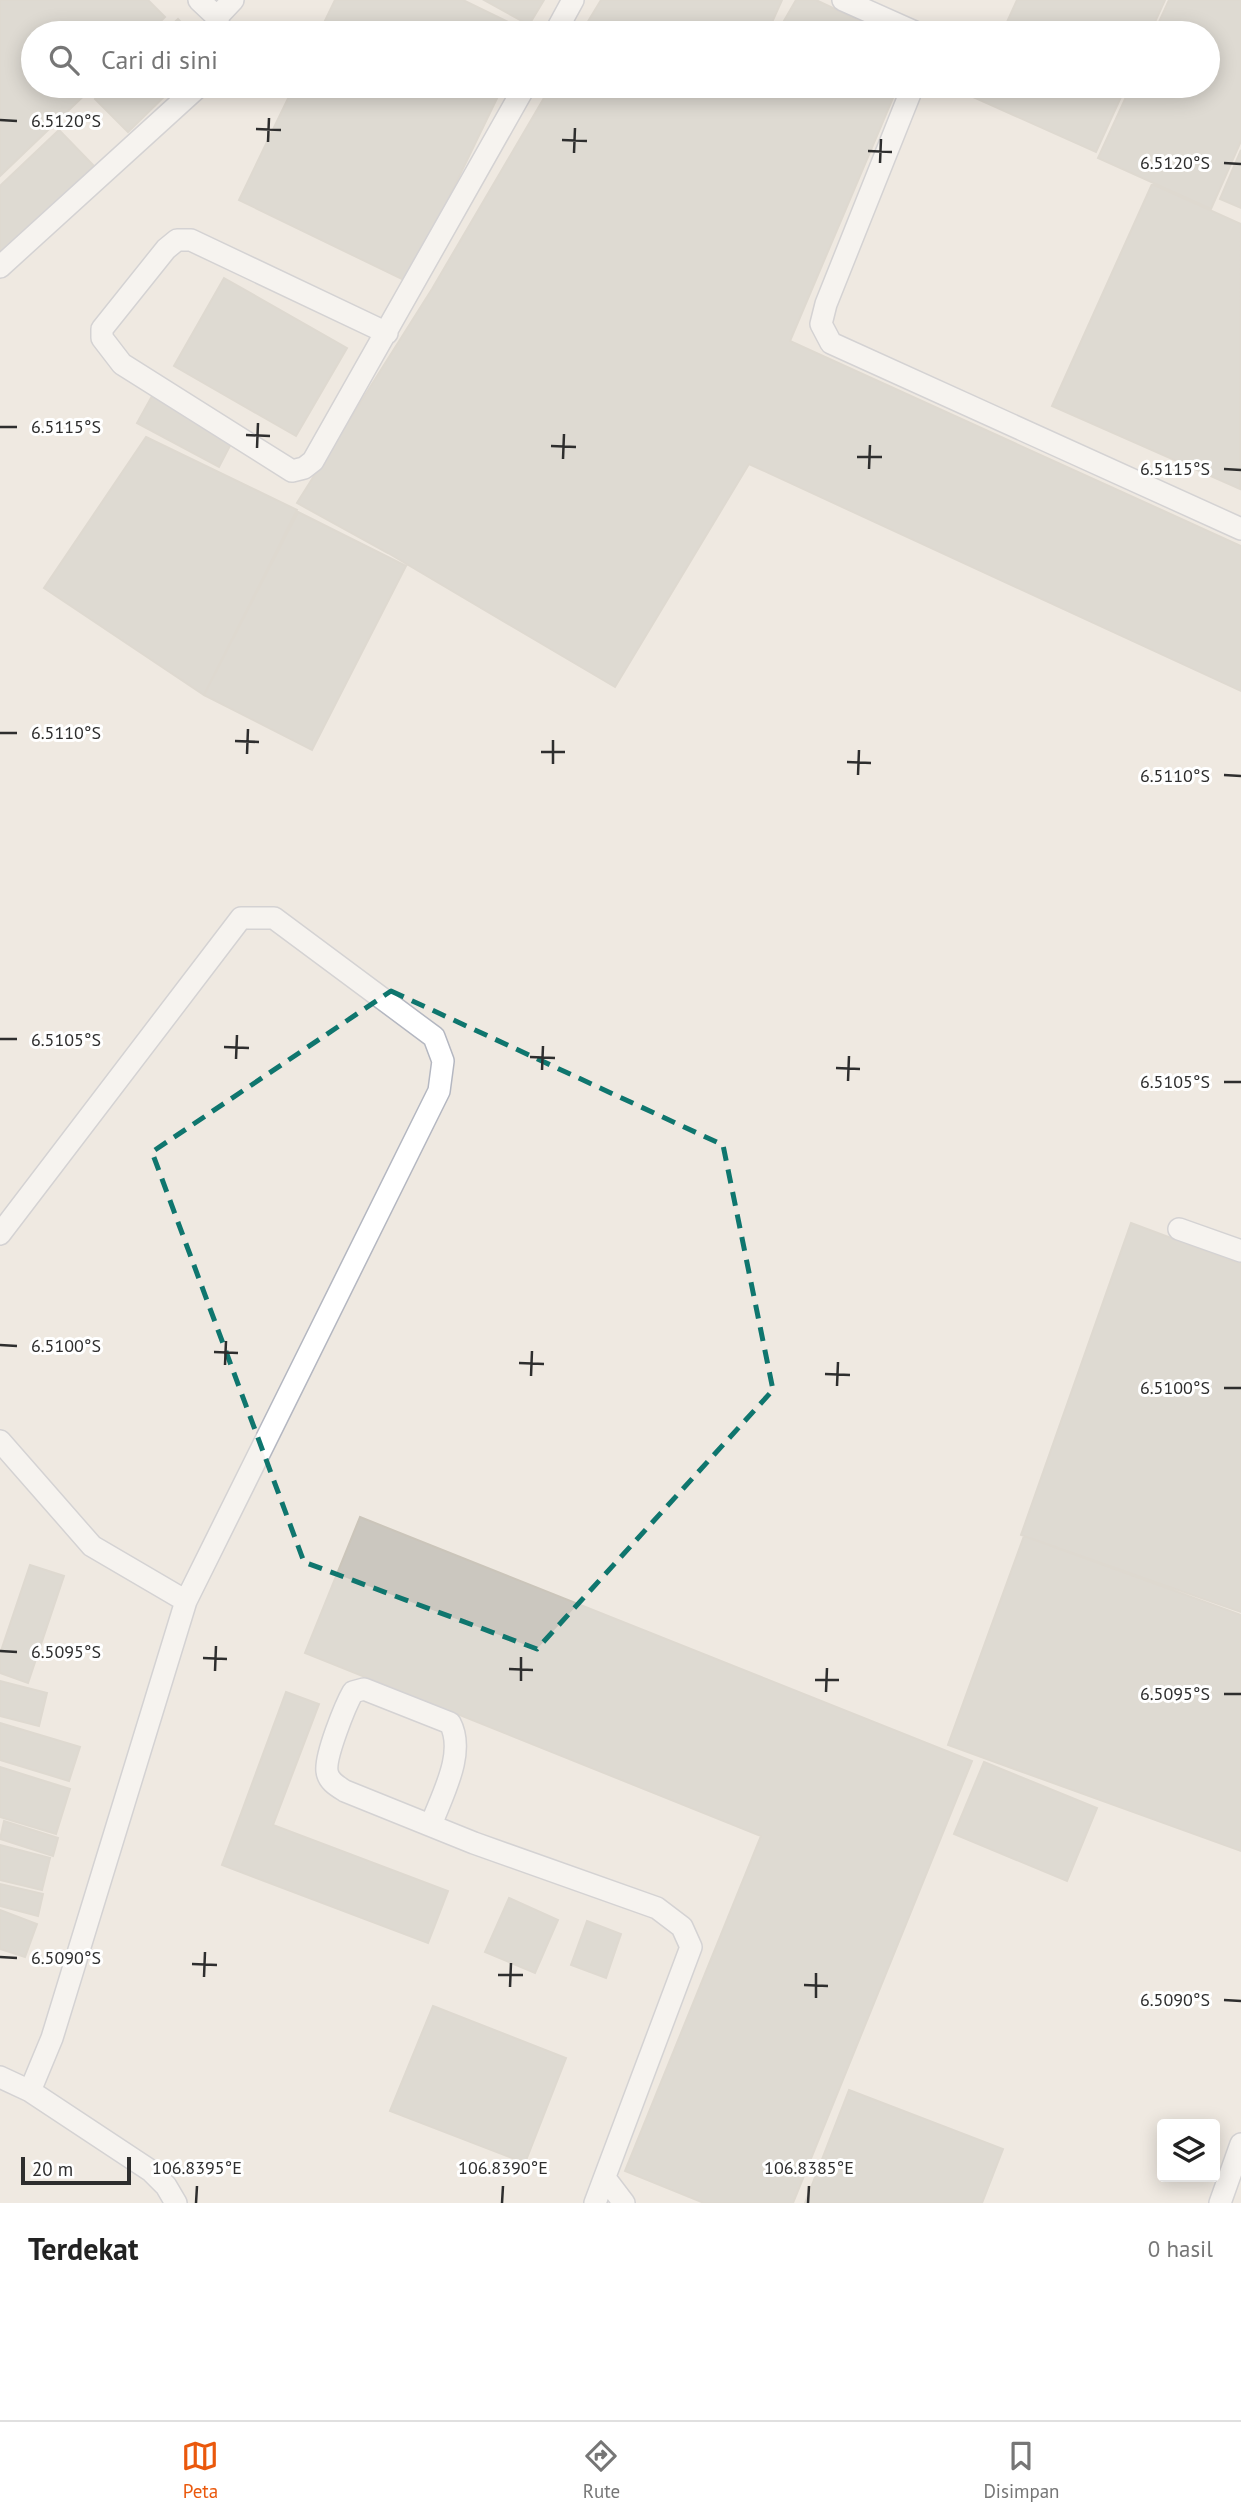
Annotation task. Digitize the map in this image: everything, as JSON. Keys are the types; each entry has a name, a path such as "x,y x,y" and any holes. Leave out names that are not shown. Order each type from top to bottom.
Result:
{"lane":[{"path":"199,0 216,21"},
{"path":"221,21 233,0"},
{"path":"562,21 573,0"},
{"path":"844,0 890,21"},
{"path":"0,267 186,98"},
{"path":"387,333 191,240 177,240 166,249 102,329 102,338 122,363 292,471 304,468 313,461 387,333 518,98"},
{"path":"908,98 826,304 821,324 831,343 1239,523"},
{"path":"0,1234 241,918 274,918 434,1037 443,1061 439,1091 186,1601 52,2038 30,2091"},
{"path":"1179,1229 1241,1251"},
{"path":"0,1441 92,1546 186,1601"},
{"path":"431,1825 454,1760 457,1736 450,1723 364,1689 353,1692 346,1704 330,1751 326,1770 331,1781 345,1791 431,1825 657,1908 682,1927 691,1947 595,2203"},
{"path":"0,2077 30,2091 151,2171 166,2186 176,2203"},
{"path":"1220,2203 1241,2144"},
{"path":"605,2179 624,2203"}],"highlighted area":[{"path":"391,991 723,1145 773,1390 537,1649 304,1562 152,1152"}],"building":[{"path":"0,0 148,0 165,17 161,21 21,21 21,98 81,98 0,176"},
{"path":"335,0 463,0 506,21 325,21"},
{"path":"484,0 544,0 531,21 522,21"},
{"path":"601,0 782,0 773,21 588,21"},
{"path":"796,0 816,0 861,21 784,21"},
{"path":"1017,0 1165,0 1155,21 1007,21"},
{"path":"1169,0 1241,0 1241,141 1211,209 1098,158 1126,98 1220,98 1220,21 1159,21"},
{"path":"96,98 163,98 128,132"},
{"path":"288,98 497,98 408,282 239,200"},
{"path":"544,98 893,98 790,341 1241,546 1241,691 749,464 615,687 388,553 297,503 432,289"},
{"path":"975,98 1121,98 1096,152"},
{"path":"59,130 94,166 0,256 0,186"},
{"path":"1241,150 1241,208 1220,199"},
{"path":"1152,184 1241,224 1240,489 1052,406"},
{"path":"224,278 347,348 296,436 174,366"},
{"path":"152,396 233,440 219,467 137,423"},
{"path":"146,437 297,510 204,695 44,588"},
{"path":"298,512 406,566 312,750 204,695"},
{"path":"1131,1223 1241,1264 1241,1612 1021,1535"},
{"path":"360,1517 972,1761 793,2203 704,2203 625,2171 761,1836 305,1653"},
{"path":"1024,1536 1241,1615 1241,1851 948,1745"},
{"path":"30,1565 64,1576 28,1683 0,1673 0,1654"},
{"path":"0,1681 47,1693 39,1726 0,1716"},
{"path":"286,1692 319,1704 273,1825 448,1891 428,1943 222,1865"},
{"path":"0,1723 80,1747 69,1781 0,1760"},
{"path":"984,1762 1097,1808 1067,1881 954,1834"},
{"path":"0,1767 70,1789 56,1834 0,1817"},
{"path":"4,1821 58,1838 53,1856 0,1839"},
{"path":"0,1845 50,1858 42,1890 0,1880"},
{"path":"0,1884 43,1894 38,1916 0,1906"},
{"path":"509,1898 558,1920 535,1973 485,1952"},
{"path":"0,1910 37,1924 25,1957 0,1949"},
{"path":"587,1921 621,1934 606,1978 571,1965"},
{"path":"433,2006 566,2058 525,2163 390,2111"},
{"path":"849,2090 1003,2149 982,2203 805,2203"}]}
